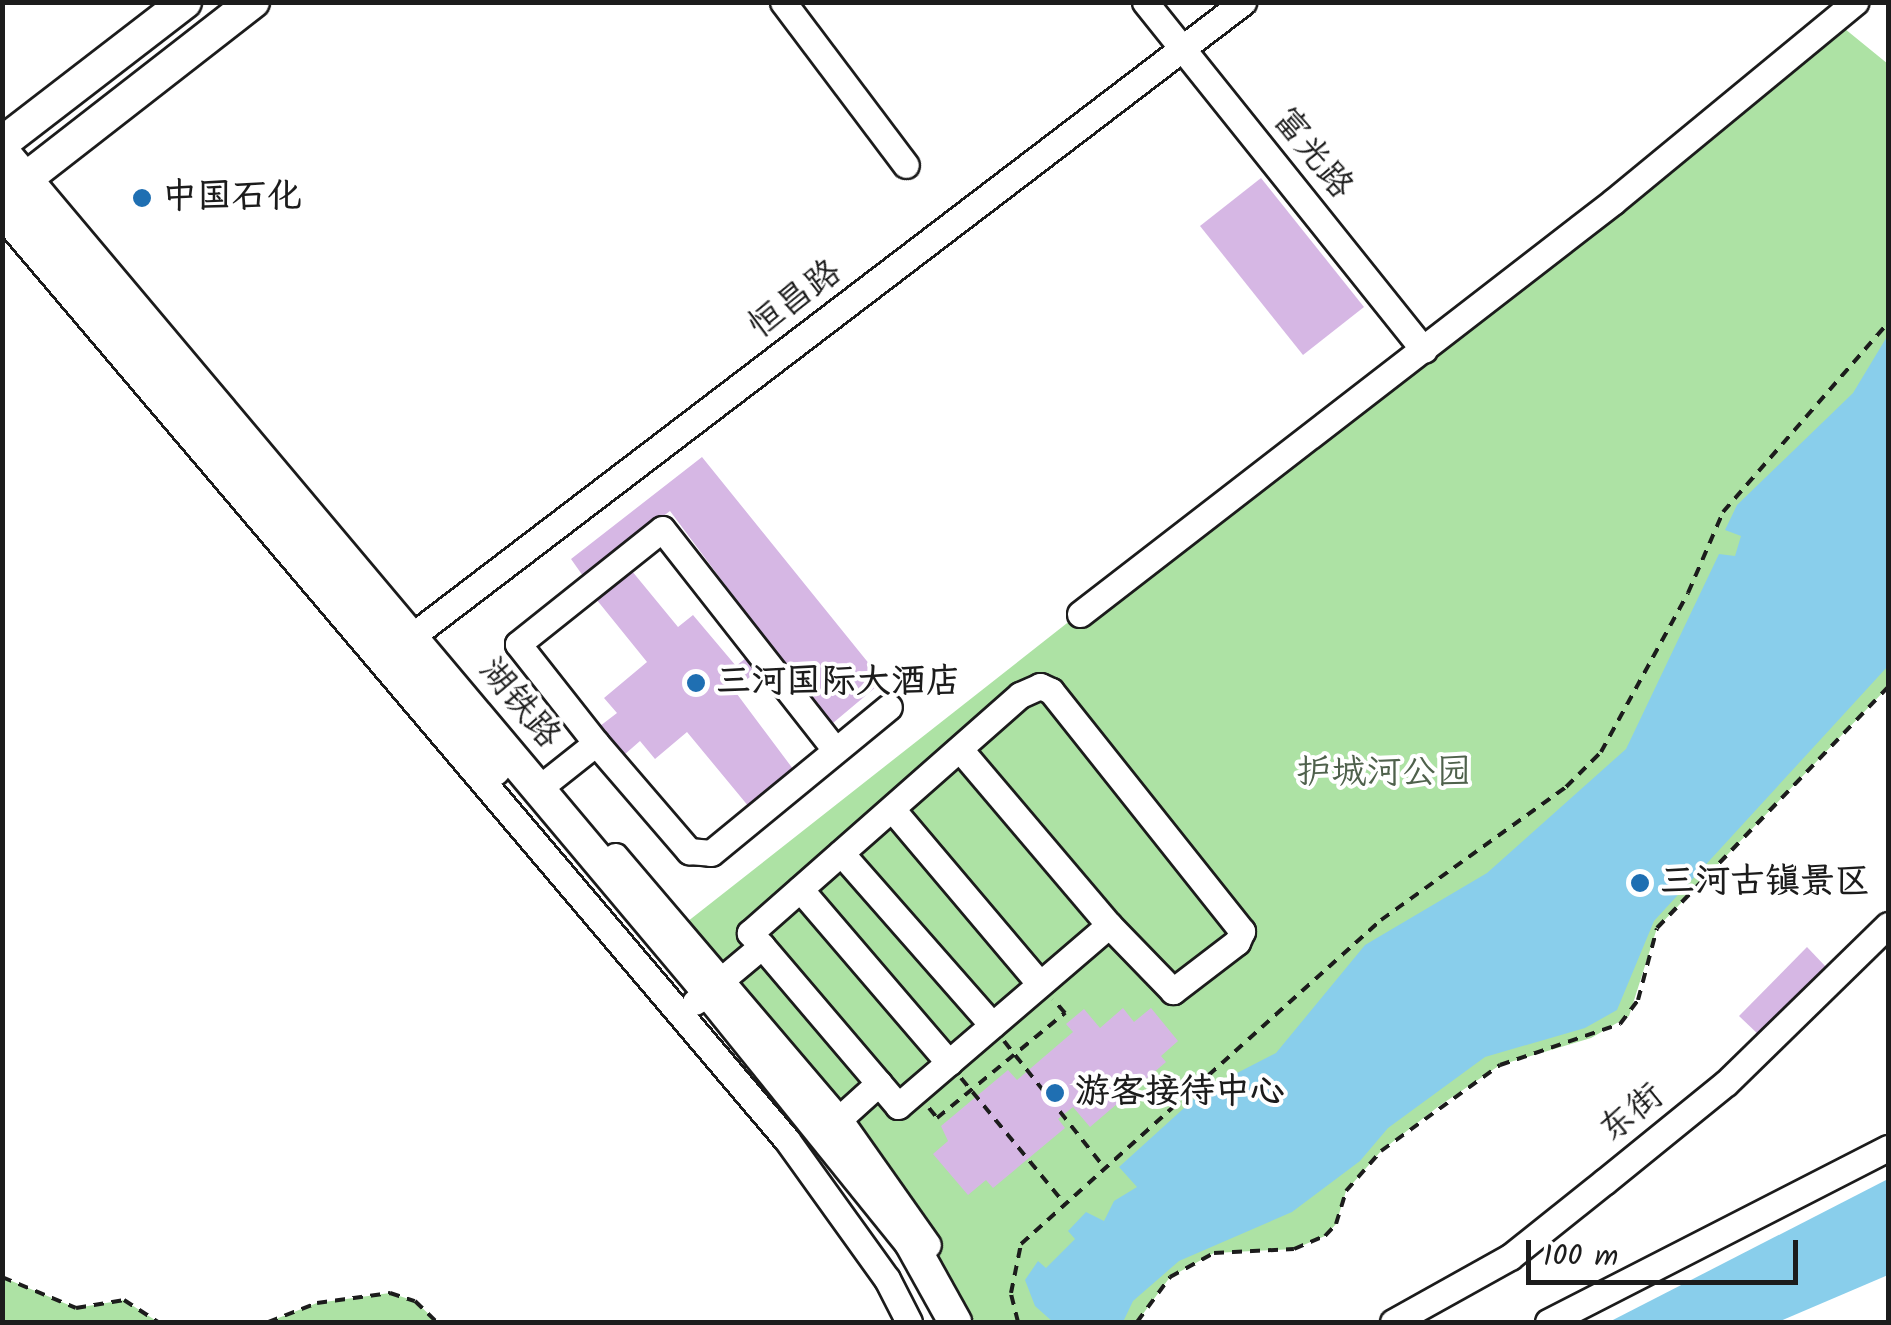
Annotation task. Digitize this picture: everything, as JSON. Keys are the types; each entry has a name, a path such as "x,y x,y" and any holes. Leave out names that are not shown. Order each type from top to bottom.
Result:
{"main road":[{"path":"4,144 185,2"},
{"path":"13,191 253,2"},
{"name":"湖铁路","path":"4,144 13,191 408,639 708,991 910,1241 955,1322"},
{"name":"湖铁路","path":"408,639 544,784 708,991"},
{"name":"湖铁路","path":"825,1132 938,1322"}],"street":[{"path":"783,2 906,165"},
{"name":"富光路","path":"1145,2 1424,350"},
{"name":"恒昌路","path":"408,639 1243,2"},
{"path":"1080,614 1424,350 1855,2"},
{"path":"13,191 786,1140 876,1264 909,1322"},
{"path":"836,750 662,529 518,644 689,851 701,854 710,853 836,750 888,707"},
{"path":"960,749 1108,926 1172,991 1237,942 1242,930 1050,691 1029,688 750,933 898,1106 1108,926"},
{"path":"544,784 596,742"},
{"path":"892,809 1040,984"},
{"path":"841,853 992,1026"},
{"path":"800,889 949,1063"},
{"name":"东街","path":"1394,1322 1510,1258 1726,1083 1888,925"},
{"path":"708,991 762,946"},
{"path":"879,1083 825,1132 922,1233 966,1322"},
{"path":"1548,1322 1888,1148"}],"path":[{"path":"1018,1322 1012,1293 1016,1253 1065,1204 1381,920 1566,787 1602,752 1739,488 1888,323"},
{"path":"1136,1322 1170,1277 1214,1253 1294,1249 1325,1236 1336,1224 1346,1190 1380,1151 1500,1065 1620,1024 1638,1000 1657,928 1888,687"},
{"path":"937,1118 1065,1013"},
{"path":"992,1026 1105,1168"},
{"path":"949,1063 1065,1204"},
{"path":"2,1277 76,1308 124,1300 158,1322"},
{"path":"268,1322 316,1303 390,1293 414,1302 437,1322"}],"green space":[{"name":"护城河公园","path":"1834,20 1888,64 1888,687 1657,928 1629,1016 1591,1038 1500,1065 1439,1106 1381,1151 1346,1191 1336,1224 1325,1236 1294,1249 1214,1253 1170,1277 1137,1322 966,1322 678,929"},
{"path":"2,1277 76,1308 124,1300 158,1322 3,1322"},
{"path":"390,1293 415,1301 437,1322 268,1322 317,1303"}],"water":[{"path":"1888,335 1888,666 1654,921 1617,1010 1585,1028 1485,1057 1388,1128 1360,1161 1292,1212 1179,1261 1133,1301 1123,1322 1053,1322 1035,1306 1025,1280 1038,1261 1046,1268 1075,1239 1068,1231 1086,1212 1104,1221 1114,1201 1137,1187 1119,1167 1204,1090 1276,1053 1365,945 1487,873 1626,749 1719,554 1735,556 1741,536 1725,530 1737,505 1853,393"},
{"path":"1888,1179 1888,1275 1778,1322 1609,1322"}],"building":[{"path":"1261,178 1364,307 1303,355 1200,226"},
{"path":"702,457 883,681 833,723 777,655 734,690 799,777 754,813 687,732 655,759 640,741 624,755 600,726 617,713 604,698 647,662 592,594 627,565 678,627 693,615 736,666 767,641 670,511 583,576 571,559"},
{"path":"1807,947 1827,968 1760,1036 1739,1016"},
{"name":"游客接待中心","path":"1123,1008 1134,1022 1151,1008 1178,1041 1161,1056 1166,1062 1090,1127 1073,1107 1058,1119 1065,1128 993,1188 986,1180 968,1195 933,1154 948,1141 941,1126 1008,1070 1017,1080 1073,1032 1066,1024 1084,1009 1100,1028"}],"place":[{"name":"中国石化","path":"142,198"},
{"name":"三河国际大酒店","path":"696,683"},
{"name":"三河古镇景区","path":"1640,883"},
{"name":"游客接待中心","path":"1055,1093"}]}
